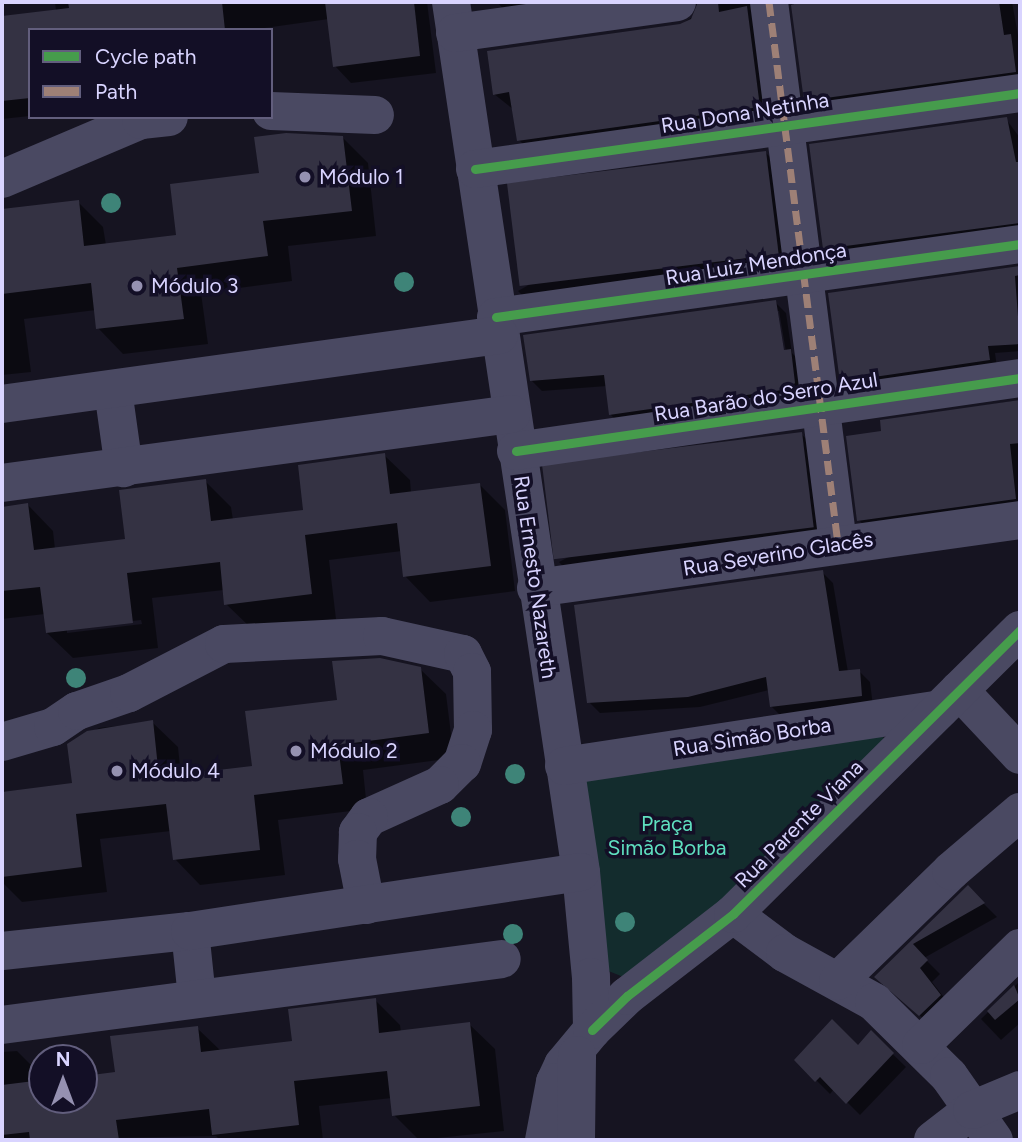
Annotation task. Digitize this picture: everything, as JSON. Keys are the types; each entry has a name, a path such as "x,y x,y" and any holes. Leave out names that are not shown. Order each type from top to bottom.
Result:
{"street":[{"path":"453,17 677,2"},
{"path":"769,2 788,124 838,544"},
{"name":"Rua Ernesto Nazareth","path":"453,17 580,872 585,1038 576,1140"},
{"name":"Rua Dona Netinha","path":"475,169 1020,93"},
{"path":"273,111 375,115"},
{"path":"2,179 141,120 150,119"},
{"name":"Rua Luiz Mendonça","path":"2,404 113,390 806,273 1020,244"},
{"name":"Rua Barão do Serro Azul","path":"516,451 822,405 1020,379"},
{"path":"113,390 124,468"},
{"path":"2,483 511,414"},
{"name":"Rua Severino Glacês","path":"536,588 1020,520"},
{"name":"Rua Parente Viana","path":"585,1038 627,996 733,914 1020,630"},
{"path":"2,742 53,727 77,711 129,693 224,644 382,636 463,654 472,672 473,730 462,763 440,785 369,817 358,832 356,859 366,905"},
{"path":"950,699 1020,755"},
{"name":"Rua Simão Borba","path":"564,766 950,699"},
{"path":"838,981 951,871 1020,812"},
{"path":"2,951 190,931 580,872"},
{"path":"733,914 785,953 874,1002 950,1076 994,1140"},
{"path":"190,931 197,998"},
{"path":"921,1045 1020,948"},
{"path":"2,1025 502,959"},
{"path":"544,1140 555,1083 585,1038"},
{"path":"933,1140 972,1110 1020,1090"}],"green space":[{"name":"Praça Simão Borba","path":"882,730 884,741 682,943 626,978 606,970 577,768"}],"building":[{"path":"68,2 222,2 225,28 28,28 28,98 2,101 2,16 69,8"},
{"path":"325,2 414,2 420,56 333,67"},
{"path":"698,2 718,2 719,12 747,6 760,107 517,141 509,92 493,95 487,51 680,24 691,19"},
{"path":"801,2 999,2 1004,35 1011,34 1016,72 804,101 791,5"},
{"path":"1007,117 1016,162 1020,162 1020,223 823,249 809,144"},
{"path":"286,133 343,136 352,211 263,221 268,256 177,268 184,319 96,329 91,283 2,294 2,209 79,200 84,246 176,235 170,184 259,173 254,137"},
{"path":"766,151 779,254 520,286 507,183"},
{"path":"1020,266 1020,275 1015,276 1020,344 988,346 990,360 840,382 828,293"},
{"path":"776,300 784,350 791,349 795,383 789,389 609,415 604,375 530,381 523,335"},
{"path":"1020,400 1020,443 1010,444 1016,499 857,521 846,436 881,431 880,420"},
{"path":"802,432 814,527 554,559 542,464"},
{"path":"385,453 390,494 480,483 491,566 403,577 397,523 305,535 312,594 224,605 220,562 127,573 133,623 46,633 40,587 2,591 2,507 28,503 34,550 125,539 119,490 206,479 211,521 303,510 298,465"},
{"path":"823,570 839,671 860,669 862,696 770,707 766,677 688,697 587,703 574,605"},
{"path":"380,658 421,667 429,733 338,745 343,784 254,795 260,850 173,860 166,804 76,814 82,867 2,877 2,792 72,783 67,744 87,731 153,720 159,777 252,766 245,711 337,700 332,661"},
{"path":"968,885 985,903 913,944 928,960 920,968 941,995 919,1016 874,977"},
{"path":"1014,985 1020,999 995,1020 987,1011"},
{"path":"376,998 379,1033 470,1022 480,1106 392,1116 387,1071 294,1081 299,1125 212,1135 209,1109 116,1120 119,1140 30,1140 29,1132 2,1135 2,1085 28,1082 28,1114 98,1114 98,1074 115,1072 110,1036 198,1026 201,1052 292,1041 288,1009"},
{"path":"832,1019 858,1045 871,1030 894,1053 846,1104 820,1077 815,1082 794,1060"}],"marked path":[{"path":"769,2 838,544"}],"cycle path":[{"path":"475,169 1020,93"},
{"path":"496,317 1020,244"},
{"path":"516,451 1020,378"},
{"path":"592,1030 627,996 733,914 1020,630"}],"place":[{"name":"Módulo 1","path":"305,177"},
{"name":"Módulo 3","path":"137,286"},
{"name":"Módulo 2","path":"296,751"},
{"name":"Módulo 4","path":"117,771"}]}
